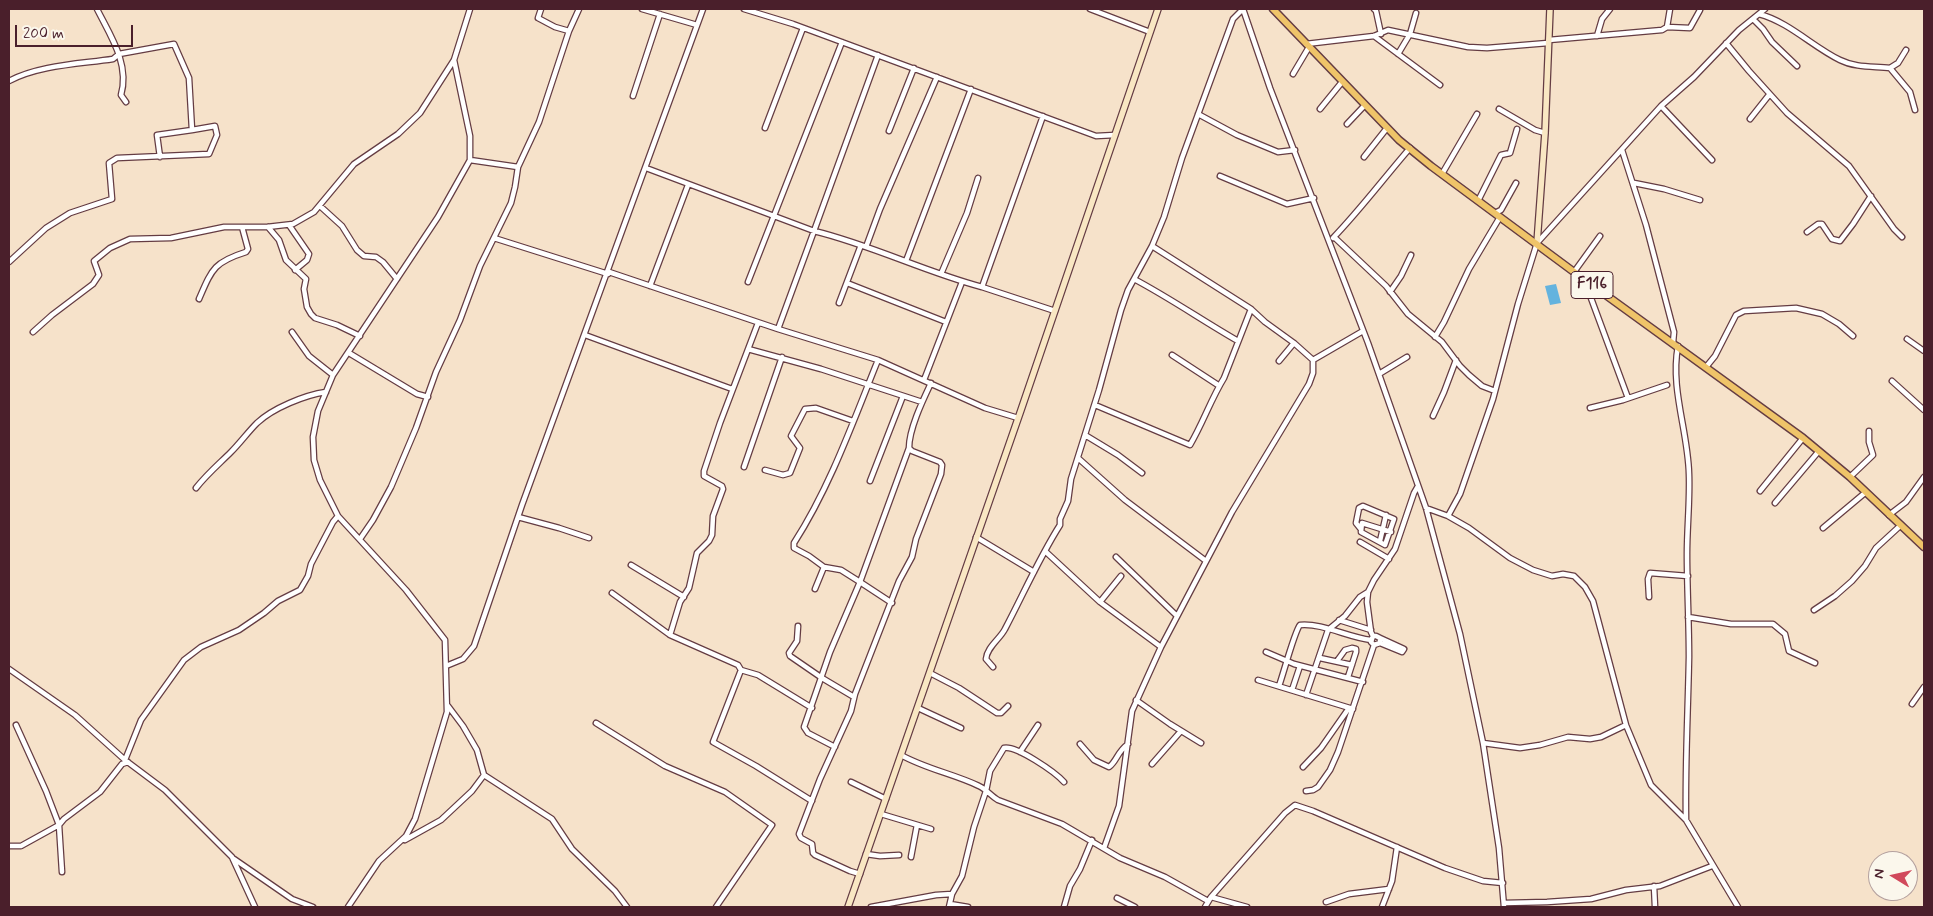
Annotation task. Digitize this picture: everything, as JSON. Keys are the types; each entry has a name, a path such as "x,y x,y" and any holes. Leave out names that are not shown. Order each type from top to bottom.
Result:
{"main road":[{"name":"F116","path":"1273,9 1387,128 1410,148 1574,272 1676,344 1803,438 1850,477 1924,546"}],"street":[{"path":"97,9 119,54 124,84 122,95 126,102"},
{"path":"33,332 93,284 99,275 94,261 121,242 148,237 171,238 224,227 289,225 314,212 354,164 398,134 420,113 454,60 470,9"},
{"path":"541,9 538,18 569,31"},
{"path":"360,539 373,520 391,486 480,266 511,203 516,187 518,167 539,122 578,9"},
{"path":"642,9 697,25"},
{"path":"446,666 463,659 474,646 518,517 703,9"},
{"path":"744,9 842,42 1096,136 1115,135"},
{"path":"1090,9 1150,32"},
{"path":"848,907 1055,312 1158,9"},
{"path":"993,667 988,662 986,655 1004,631 1060,525 1060,519 1068,501 1070,479 1095,405 1116,325 1134,279 1152,246 1164,217 1182,158 1233,19 1243,9 1267,78 1332,239 1426,508 1460,634 1483,743 1499,848 1504,905 1584,900 1626,890 1670,883 1712,866"},
{"path":"1374,9 1381,34"},
{"path":"1448,516 1460,494 1470,469 1495,392 1518,304 1537,243 1545,133 1550,9"},
{"path":"1597,36 1602,19 1610,9"},
{"path":"1666,27 1670,9"},
{"path":"1537,243 1661,106 1694,77 1726,43 1765,9"},
{"path":"1293,74 1308,45 1374,36 1388,30 1468,47 1487,48 1662,30 1666,27 1690,28 1700,10"},
{"path":"1398,54 1410,34 1416,13"},
{"path":"633,96 660,14"},
{"path":"1759,14 1797,32 1840,60 1859,66 1890,68 1898,63 1906,50"},
{"path":"1763,29 1766,16"},
{"path":"1753,19 1772,42 1798,66"},
{"path":"765,128 803,28"},
{"path":"1374,36 1440,85"},
{"path":"748,282 842,42"},
{"path":"1726,43 1769,95 1799,124 1849,166 1894,229 1902,237"},
{"path":"9,81 18,76 42,70 113,59 119,54 174,44 189,78 192,130"},
{"path":"778,329 878,55"},
{"path":"348,907 379,861 406,836 415,819 447,712 445,640 406,590 338,516 320,480 314,460 313,437 316,419 333,376 438,217 470,160 470,136 454,60"},
{"path":"889,131 914,68"},
{"path":"1890,68 1910,92 1915,110"},
{"path":"840,303 937,77"},
{"path":"1320,110 1342,82"},
{"path":"906,261 971,89"},
{"path":"1750,119 1769,95"},
{"path":"1347,124 1365,105"},
{"path":"1661,106 1712,160"},
{"path":"1499,109 1535,130 1545,133"},
{"path":"1198,114 1238,135 1278,152 1295,150"},
{"path":"1442,174 1477,114"},
{"path":"982,287 1043,116"},
{"path":"9,262 46,228 70,213 112,199 109,163 117,158 160,157 209,154 217,135 215,126 157,135 160,157"},
{"path":"1364,157 1387,128"},
{"path":"1478,200 1502,154 1510,153 1517,129"},
{"path":"1332,239 1355,215 1374,188 1410,148"},
{"path":"1622,150 1634,183 1674,332 1676,344 1676,382 1689,463 1686,820"},
{"path":"470,160 518,167"},
{"path":"646,168 814,231 1055,312"},
{"path":"1220,176 1287,204 1314,198"},
{"path":"941,274 967,213 978,178"},
{"path":"1436,337 1468,269 1516,183"},
{"path":"1634,183 1664,189 1700,200"},
{"path":"650,286 688,185"},
{"path":"1807,232 1818,224 1822,224 1832,239 1840,241 1871,196"},
{"path":"320,206 342,226 364,256 376,257 383,262 397,279"},
{"path":"289,225 309,254 307,260 295,270"},
{"path":"199,299 210,275 218,264 246,252 248,249 242,227"},
{"path":"268,227 283,249 283,256 306,280 304,289 307,307 311,314 315,318 337,325 360,336"},
{"path":"1574,272 1600,236"},
{"path":"494,238 878,360 985,408 1018,418"},
{"path":"1332,239 1368,268 1408,314 1442,342 1476,381 1495,392"},
{"path":"1104,848 1119,806 1132,711 1136,700 1161,647 1232,512 1309,384 1313,373 1313,360 1294,343 1251,310 1152,246"},
{"path":"1390,292 1401,276 1411,255"},
{"path":"1134,279 1170,298 1238,341"},
{"path":"1587,281 1588,290 1628,398"},
{"path":"924,380 962,282"},
{"path":"847,283 946,322"},
{"path":"1706,367 1715,356 1736,315 1744,311 1796,308 1822,314 1840,324 1854,336"},
{"path":"1095,405 1190,445 1201,427 1218,385 1224,378 1251,310"},
{"path":"670,635 677,610 689,588 697,553 710,541 712,535 713,516 723,489 722,486 706,478 704,471 732,389 758,323"},
{"path":"1313,360 1363,330"},
{"path":"292,332 309,356 333,376"},
{"path":"585,335 732,389"},
{"path":"1907,339 1924,351"},
{"path":"1279,361 1294,343"},
{"path":"748,349 922,402"},
{"path":"348,352 417,394 428,397"},
{"path":"1172,354 1218,385"},
{"path":"1379,374 1407,357"},
{"path":"744,466 782,358"},
{"path":"878,360 814,510 794,543 794,548 809,556 824,568 841,570 892,603"},
{"path":"1433,416 1456,360"},
{"path":"1892,381 1924,410"},
{"path":"835,747 808,733 804,727 838,634 860,582 909,448 922,402 931,383"},
{"path":"1590,408 1668,385"},
{"path":"196,488 212,469 266,416 308,395 326,392"},
{"path":"870,481 903,396"},
{"path":"766,470 783,475 790,473 800,448 791,436 805,409 816,408 853,421"},
{"path":"1850,477 1873,455 1869,442 1869,431"},
{"path":"1085,435 1118,455 1142,473"},
{"path":"1760,491 1803,438"},
{"path":"860,874 813,853 812,844 799,836 812,800 851,711 854,697 892,603 900,578 912,557 916,539 942,468 940,462 909,448"},
{"path":"1775,503 1820,452"},
{"path":"1078,458 1125,500 1206,561"},
{"path":"1889,515 1906,502 1924,477"},
{"path":"1306,791 1318,787 1330,770 1351,709 1363,682 1374,645 1367,602 1368,592 1395,550 1418,486"},
{"path":"1823,528 1866,492"},
{"path":"1360,506 1386,515 1394,519 1385,545 1361,532 1356,523 1357,510 1360,506"},
{"path":"1426,508 1448,516 1469,528 1510,558 1533,570 1552,576 1563,574 1574,576 1585,586 1595,607 1626,725 1651,785 1686,820 1738,907"},
{"path":"1379,552 1382,528 1386,515"},
{"path":"9,846 21,846 59,825 64,818 100,792 118,768 126,761 141,720 184,660 201,647 239,630 278,601 300,590 308,576 311,564 338,516"},
{"path":"518,517 589,538"},
{"path":"1360,528 1362,523 1390,532"},
{"path":"1814,610 1835,596 1852,581 1865,566 1876,548 1901,525"},
{"path":"976,537 1034,572"},
{"path":"1360,542 1389,559"},
{"path":"1046,552 1100,602 1161,647"},
{"path":"1116,557 1132,570 1177,616"},
{"path":"631,564 684,597"},
{"path":"815,589 824,568"},
{"path":"1649,597 1648,579 1650,573 1688,576"},
{"path":"1100,602 1121,576"},
{"path":"1306,695 1328,630 1345,616 1360,597 1368,592"},
{"path":"612,593 670,635 738,665 741,670 758,675 812,708"},
{"path":"1688,618 1731,624 1773,624 1785,634 1789,651 1815,663"},
{"path":"1339,620 1371,630"},
{"path":"1279,686 1298,627 1315,625 1354,637 1372,638 1376,636 1380,640 1403,651"},
{"path":"798,626 796,641 789,653 790,656 854,697"},
{"path":"1352,648 1354,637"},
{"path":"1374,645 1380,640"},
{"path":"1337,661 1345,650 1352,648"},
{"path":"1348,677 1356,650 1352,648"},
{"path":"1266,652 1300,666 1316,668 1363,682"},
{"path":"1320,658 1352,665"},
{"path":"1292,690 1300,666"},
{"path":"9,668 75,715 126,761 165,790 232,857 292,899 313,907"},
{"path":"741,670 738,682 713,742 812,800"},
{"path":"930,673 959,688 997,713 1001,713 1008,706"},
{"path":"1258,680 1351,709"},
{"path":"1912,704 1924,688"},
{"path":"1136,700 1201,743"},
{"path":"447,706 463,726 477,750 484,775 552,819 572,848 614,890 627,907"},
{"path":"918,708 961,728"},
{"path":"1303,767 1321,748 1351,709"},
{"path":"596,723 665,766 725,792 772,825 716,907"},
{"path":"1020,752 1038,724"},
{"path":"1483,743 1520,748 1540,745 1568,737 1590,739 1601,737 1626,725"},
{"path":"16,726 46,791 59,825 62,872"},
{"path":"1152,764 1182,731"},
{"path":"1080,744 1094,760 1109,767 1121,749 1128,744"},
{"path":"968,907 950,905 952,894 962,876 990,771 1004,748 1006,746 1020,752 1056,773 1064,782"},
{"path":"901,756 920,765 981,786 998,800 1046,817 1092,840 1120,858 1210,899 1247,907"},
{"path":"391,850 441,820 472,791 484,775"},
{"path":"851,782 886,798"},
{"path":"1205,907 1210,899 1295,805 1445,868 1483,881 1502,883"},
{"path":"881,814 931,829"},
{"path":"911,857 917,825"},
{"path":"1064,907 1070,886 1080,869 1092,840"},
{"path":"1382,907 1389,889 1397,847"},
{"path":"1397,854 1403,850"},
{"path":"866,854 899,856"},
{"path":"232,857 255,907"},
{"path":"1654,886 1655,907"},
{"path":"1326,902 1349,894 1389,889"},
{"path":"871,907 936,895 952,894"},
{"path":"1117,898 1136,907"}],"water":[{"path":"1556,284 1561,303 1550,305 1545,286"}]}
